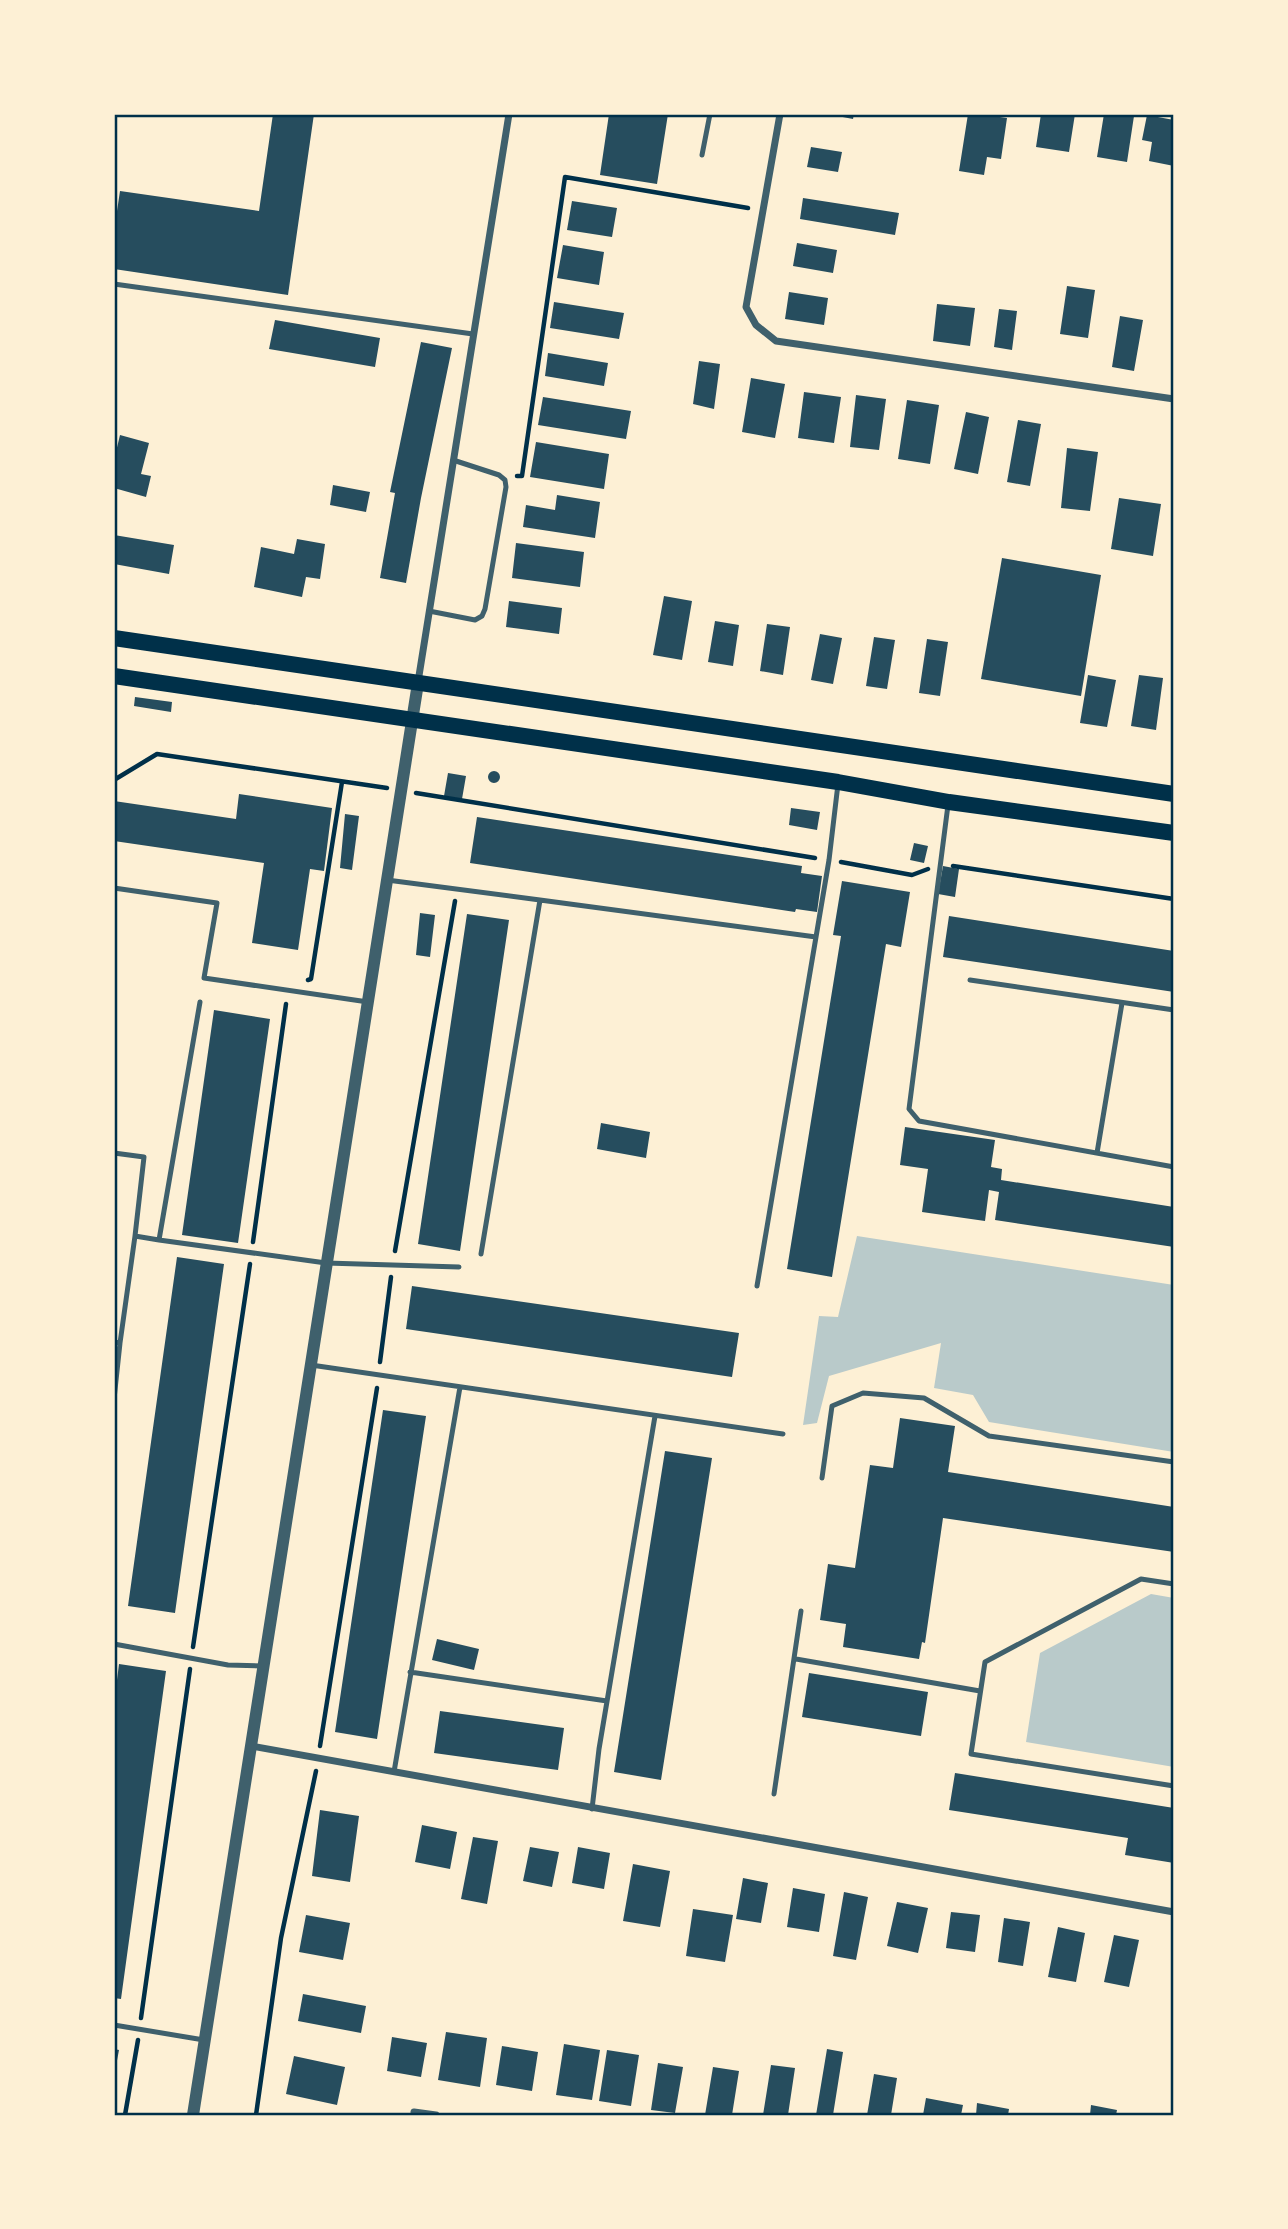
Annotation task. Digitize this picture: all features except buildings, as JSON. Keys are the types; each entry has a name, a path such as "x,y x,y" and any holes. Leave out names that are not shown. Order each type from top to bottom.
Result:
{"main road":[{"path":"114,638 1174,794"},
{"path":"114,676 838,782 949,802 1174,833"}],"street":[{"path":"192,2115 509,114"},
{"path":"780,114 746,307 756,325 776,341 1174,399"},
{"path":"251,1746 1174,1912"},
{"path":"414,2112 436,2115"}],"lane":[{"path":"702,155 710,114"},
{"path":"114,284 473,334"},
{"path":"429,611 475,620 482,615 506,487 505,480 499,475 453,460"},
{"path":"757,1286 829,860 838,782"},
{"path":"949,802 909,1109 919,1121 1174,1167"},
{"path":"387,880 816,937"},
{"path":"114,888 217,903 204,978 368,1002"},
{"path":"481,1254 540,900"},
{"path":"970,980 1174,1010"},
{"path":"159,1240 201,1002"},
{"path":"1097,1153 1122,1003"},
{"path":"114,1153 144,1157 135,1236 117,1342 114,1399"},
{"path":"135,1236 326,1264 459,1267"},
{"path":"310,1365 783,1434"},
{"path":"394,1772 460,1387"},
{"path":"822,1478 832,1406 863,1393 924,1398 989,1436 1174,1462"},
{"path":"592,1809 607,1701 655,1416"},
{"path":"1174,1584 1140,1579 985,1662 971,1754 1174,1786"},
{"path":"774,1794 801,1611"},
{"path":"114,1644 228,1665 263,1667"},
{"path":"796,1659 980,1690"},
{"path":"410,1672 607,1701"},
{"path":"114,2025 204,2040"}],"path":[{"path":"499,475 522,476 565,177 763,211"},
{"path":"114,780 158,754 401,790 912,875 941,865 1174,899"},
{"path":"125,2115 140,2029 288,991 311,979 342,782"},
{"path":"256,2115 281,1938 318,1759 379,1375 392,1265 449,945 456,889"}],"shaded area":[{"path":"857,1236 1174,1285 1174,1452 989,1422 973,1395 934,1388 941,1343 829,1376 817,1423 803,1425 819,1316 838,1317"},
{"path":"1151,1594 1174,1598 1174,1767 1026,1742 1040,1653"}]}
